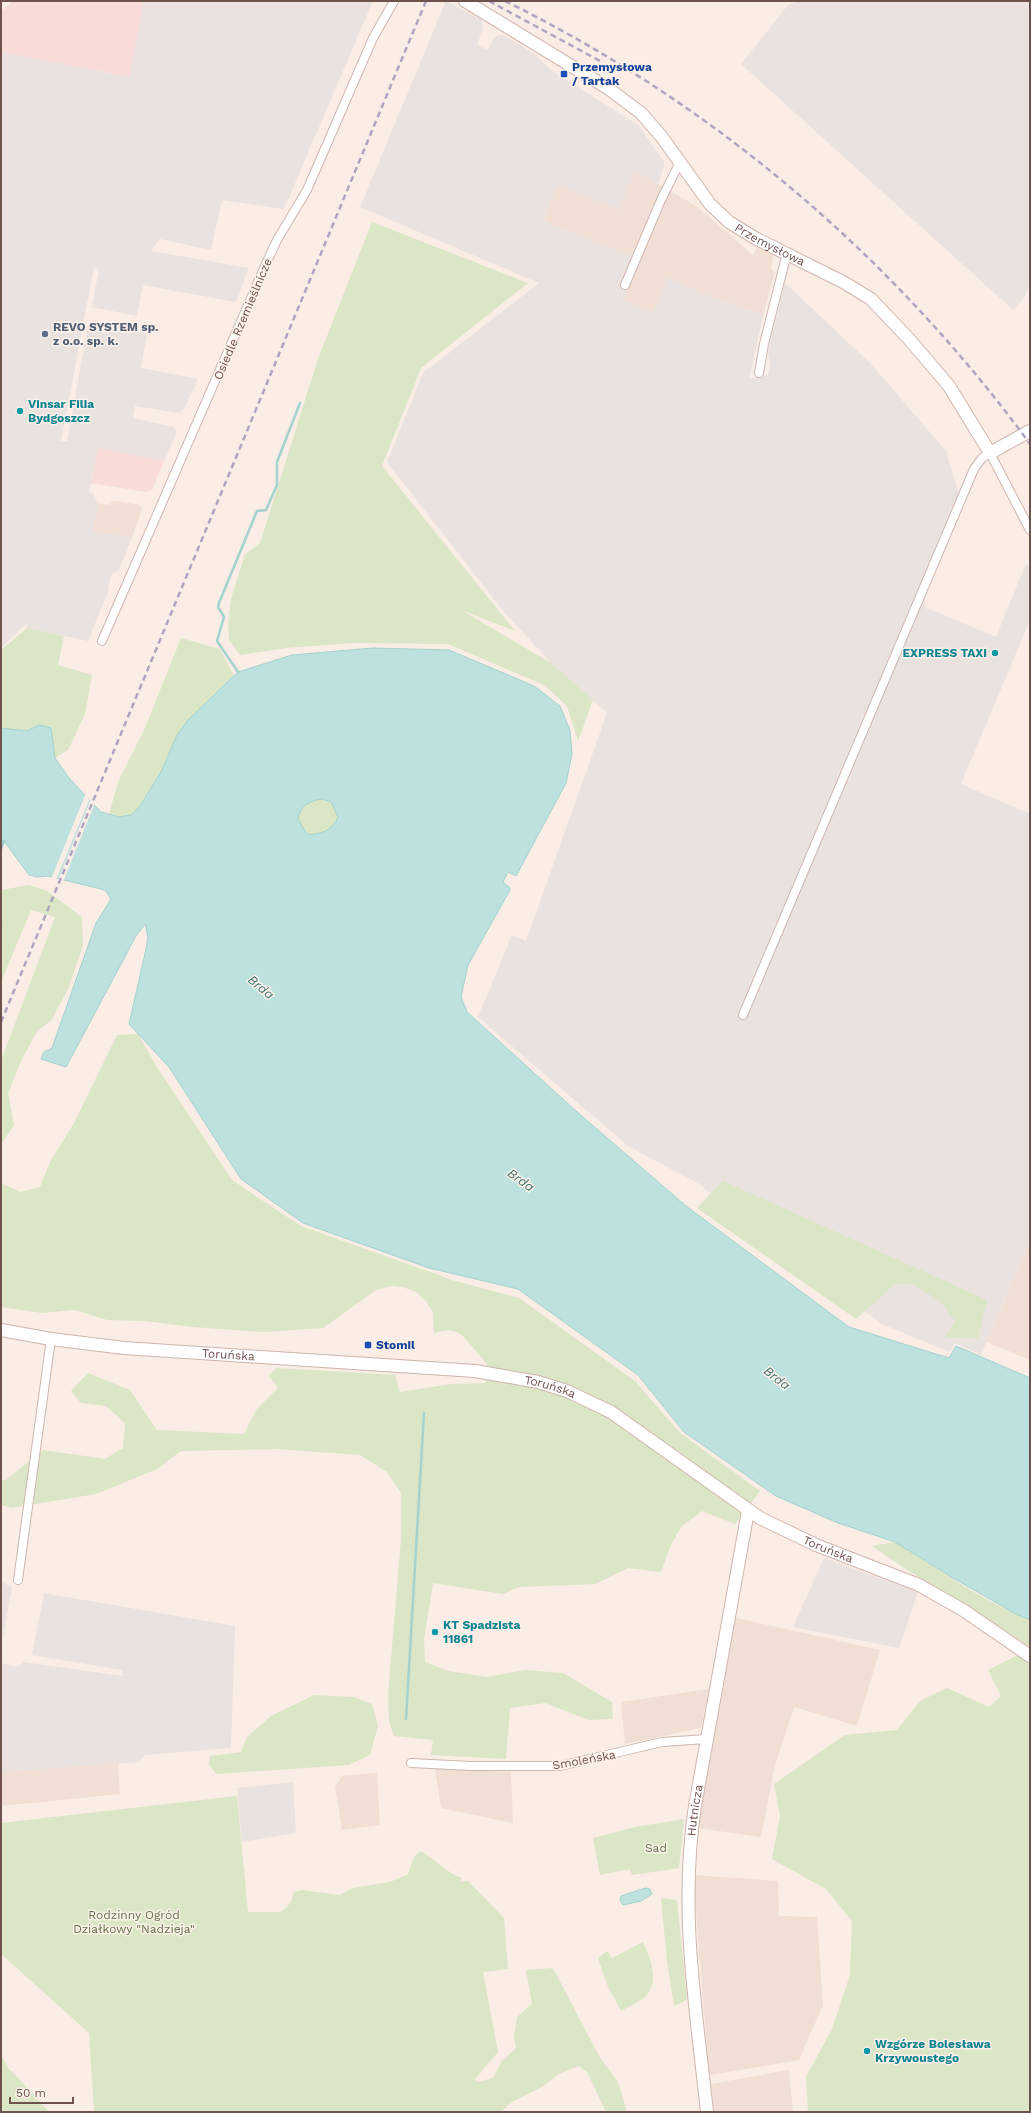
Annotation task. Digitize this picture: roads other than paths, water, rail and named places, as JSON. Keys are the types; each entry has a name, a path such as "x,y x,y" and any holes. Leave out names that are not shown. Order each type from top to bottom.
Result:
{"street":[{"name":"Osiedle Rzemieślnicze","path":"102,641 265,266 277,240 307,190 373,38 394,1"},
{"name":"Przemysłowa","path":"465,1 498,20 623,99 641,113 661,136 718,214 748,235 846,282 871,298 882,308 949,386 990,453 1030,530"},
{"path":"625,285 661,200 680,162"},
{"path":"760,373 764,344 787,254"},
{"path":"743,1015 974,469 982,458 1030,431"},
{"name":"Toruńska","path":"1,1330 51,1339 124,1348 475,1371 538,1382 567,1391 611,1412 644,1434 748,1511 792,1535 920,1585 963,1610 1030,1656"},
{"path":"18,1580 51,1339"},
{"name":"Hutnicza","path":"707,2112 688,1941 687,1905 690,1839 748,1511"},
{"name":"Smoleńska","path":"411,1762 500,1767 560,1766 662,1742 707,1738"}],"water":[{"name":"Brda","path":"373,648 449,650 534,686 560,706 570,730 572,754 566,783 516,876 508,872 503,882 509,887 510,890 468,965 461,997 467,1012 576,1111 686,1206 849,1327 949,1358 956,1346 1030,1378 1030,1620 1016,1614 953,1578 895,1542 838,1523 776,1496 684,1432 638,1375 518,1289 429,1268 303,1223 241,1179 169,1067 129,1024 148,937 145,924 136,936 66,1067 41,1059 44,1052 52,1048 96,923 111,899 105,890 48,876 37,877 29,875 4,841 1,842 1,728 27,731 39,725 51,728 55,758 69,778 101,812 119,817 131,815 140,806 161,772 177,735 189,719 238,672 292,655","holes":["322,799 331,802 338,817 336,821 326,831 317,834 307,834 298,819 303,807 309,803"]},
{"path":"645,1888 650,1889 652,1894 641,1901 623,1905 620,1900 621,1896"}],"waterway":[{"path":"238,672 217,641 224,617 218,607 257,511 266,510 277,485 277,462 300,403"},
{"path":"1,849 4,841"},
{"path":"1,919 1,925"},
{"path":"406,1719 424,1413"}],"railway":[{"path":"1,1022 426,1"},
{"path":"489,1 602,62"},
{"path":"505,1 582,42 656,87 727,137 794,191 859,249 920,310 977,376 1030,444"}],"place":[{"name":"Przemysłowa / Tartak","path":"564,74"},
{"name":"REVO SYSTEM sp. z o.o. sp. k.","path":"45,334"},
{"name":"Vinsar Filia Bydgoszcz","path":"20,411"},
{"name":"EXPRESS TAXI","path":"995,653"},
{"name":"Stomil","path":"368,1345"},
{"name":"KT Spadzista 11861","path":"435,1632"},
{"name":"Wzgórze Bolesława Krzywoustego","path":"867,2051"}],"park label":[{"name":"Sad","path":"656,1848"},
{"name":"Rodzinny Ogród Działkowy \"Nadzieja\"","path":"134,1922"}]}
